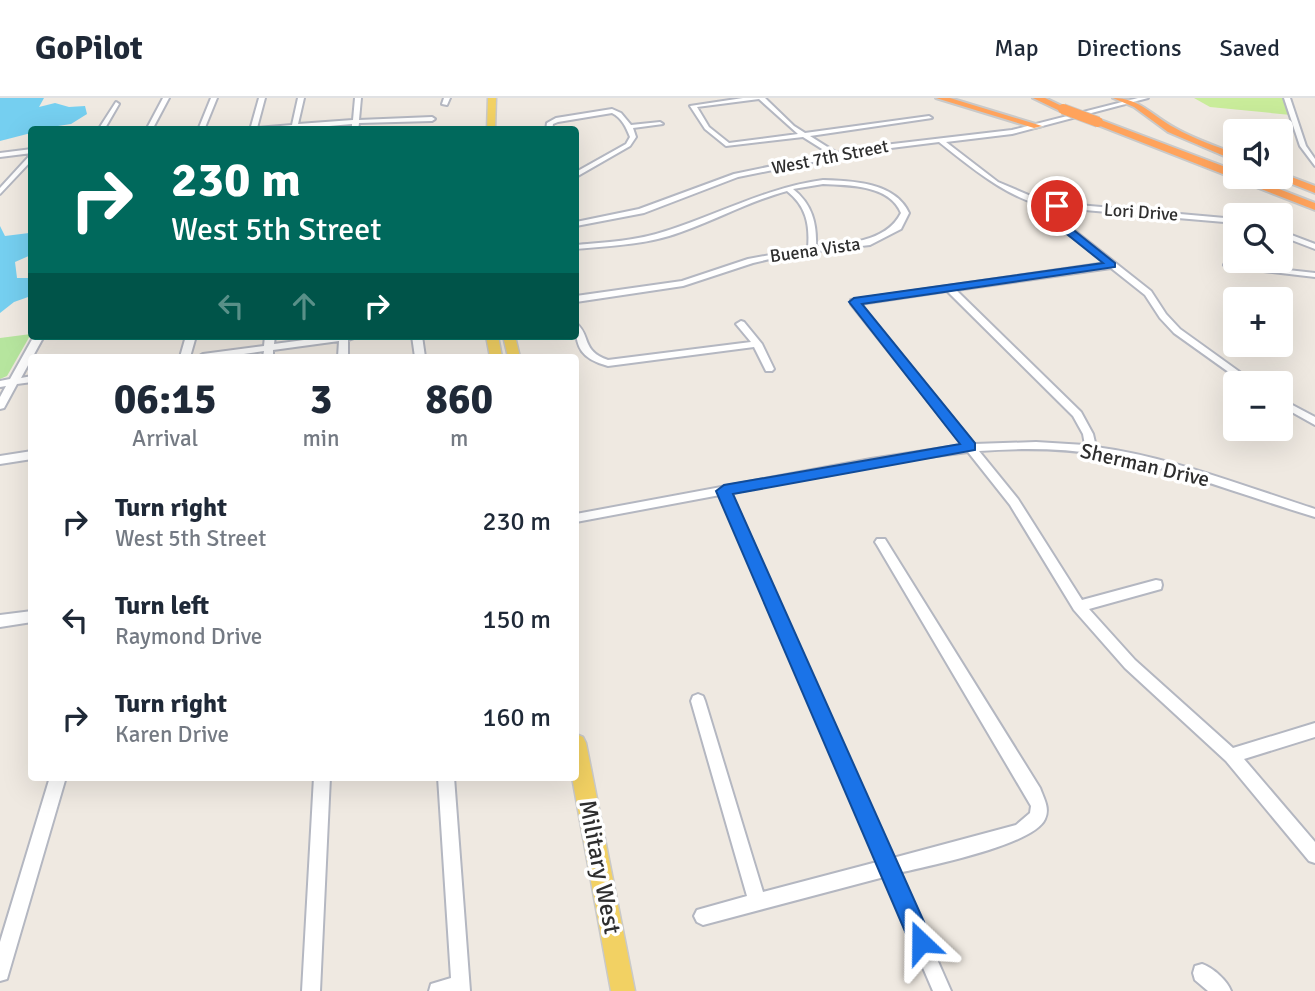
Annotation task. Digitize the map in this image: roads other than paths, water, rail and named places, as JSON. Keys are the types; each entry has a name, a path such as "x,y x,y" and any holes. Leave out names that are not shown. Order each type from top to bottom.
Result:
{"highway":[{"path":"940,98 1037,126"},
{"path":"1037,98 1079,105 1223,160"},
{"path":"1116,98 1130,102 1171,130 1223,152"},
{"path":"1062,103 1098,122 1223,171"},
{"path":"1293,181 1315,190"},
{"path":"1293,188 1315,196"},
{"path":"1270,189 1315,207"}],"main road":[{"path":"491,126 492,98"},
{"path":"500,98 500,126"},
{"name":"Military West","path":"579,758 624,991"}],"street":[{"path":"151,126 166,98"},
{"path":"203,126 214,98"},
{"path":"255,126 262,98"},
{"path":"295,126 301,98"},
{"path":"358,98 355,126 432,119"},
{"path":"836,155 804,135 787,124 760,98 693,106 707,128 728,145 804,135 929,118"},
{"name":"West 7th Street","path":"579,223 641,211 727,177 836,155 1012,132 1145,98"},
{"path":"1287,98 1303,146 1315,164"},
{"path":"103,126 117,104"},
{"path":"550,126 556,120 612,111 619,114 629,127 633,136 628,145 579,170"},
{"path":"629,127 660,124"},
{"name":"Lori Drive","path":"940,140 1004,187 1028,198 1057,206 1223,220"},
{"path":"0,155 28,153"},
{"path":"0,192 28,158"},
{"name":"Buena Vista","path":"579,247 660,235 761,195 829,182 851,183 884,192 903,207 905,213 902,222 878,239 855,246 812,249 751,261 683,283 579,299"},
{"path":"788,188 810,212 814,228 812,249"},
{"path":"1057,206 1062,225 1148,293 1177,331 1233,371"},
{"path":"1293,238 1315,247"},
{"path":"1112,265 854,302 1014,502 1079,606 1130,664 1231,756 1315,855"},
{"path":"1293,272 1315,275"},
{"path":"950,289 1077,414 1088,434 1091,450"},
{"path":"741,324 757,344 769,369"},
{"path":"579,336 589,355 608,363 757,344"},
{"path":"242,354 268,352 328,340"},
{"path":"0,406 28,355"},
{"path":"0,384 28,380"},
{"path":"1293,409 1315,422"},
{"name":"Sherman Drive","path":"579,517 970,447 1050,446 1091,450 1163,465 1315,513"},
{"path":"0,460 28,456"},
{"path":"724,491 942,991"},
{"path":"703,916 1005,837 1021,831 1038,817 1039,806 1034,794 881,542"},
{"path":"1079,606 1156,585"},
{"path":"0,621 28,617"},
{"path":"698,701 757,902"},
{"path":"1231,756 1315,730"},
{"path":"0,972 57,781"},
{"path":"311,991 322,781"},
{"path":"438,991 461,988 446,781"},
{"path":"1202,973 1222,991"}],"water":[{"path":"0,98 44,98 39,107 55,103 69,107 85,106 87,114 71,124 28,126 28,134 0,141"},
{"path":"0,226 5,236 28,233 28,256 15,262 17,278 28,278 28,297 14,302 0,313"}]}
